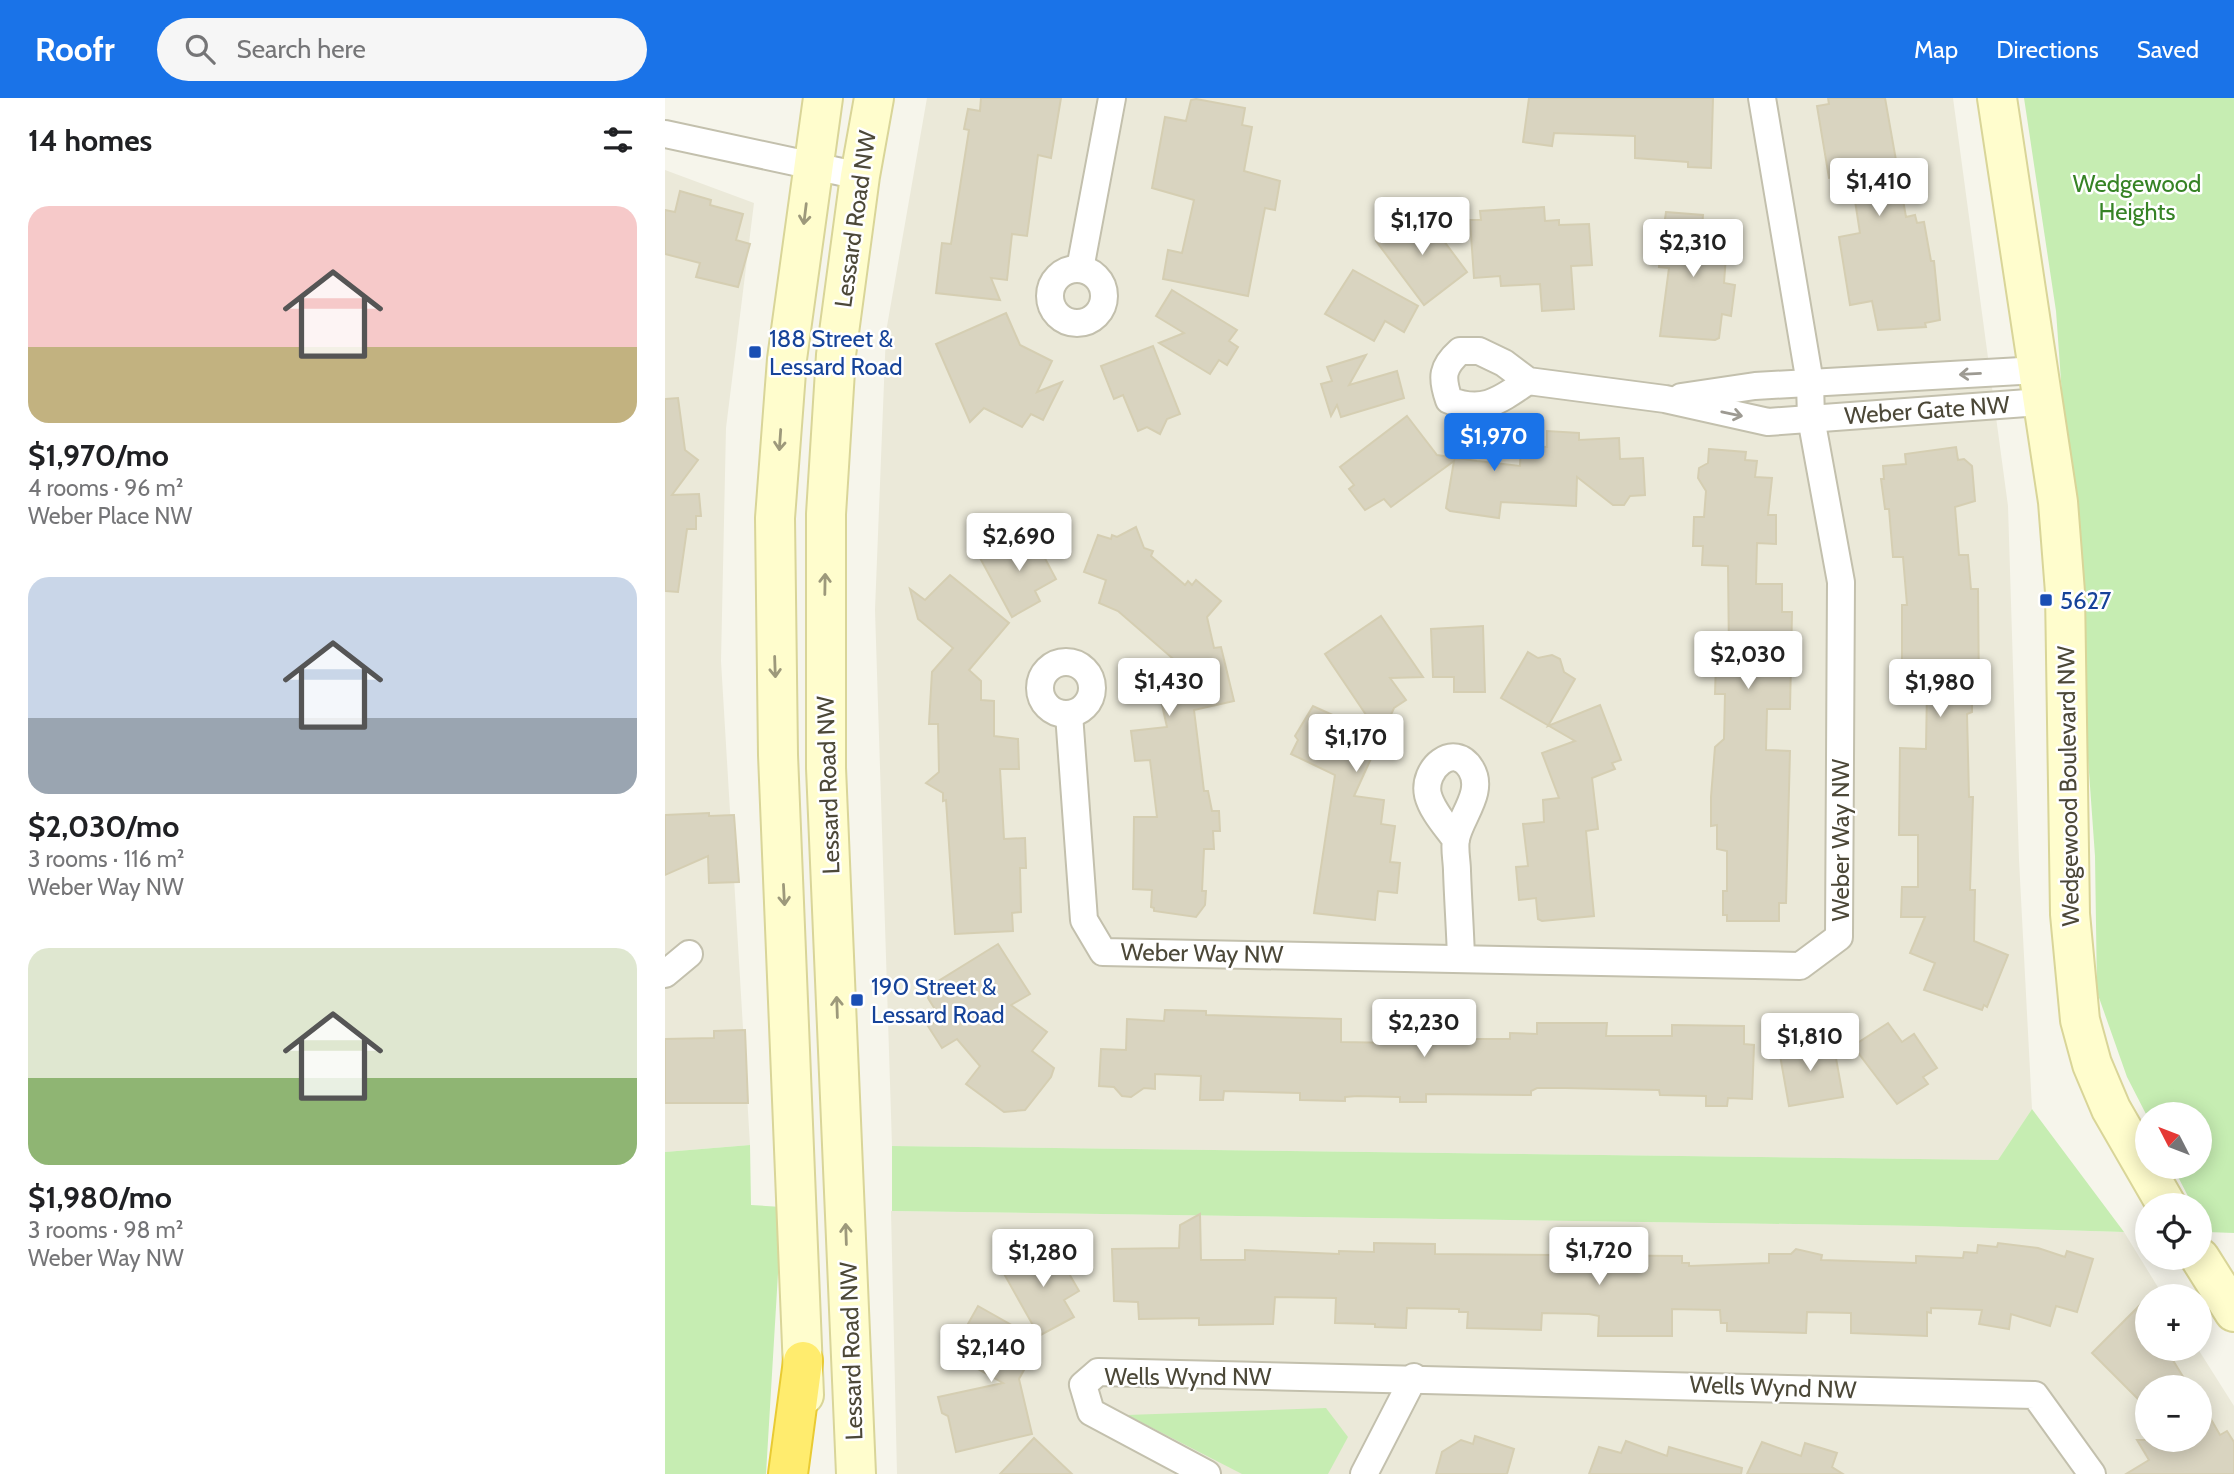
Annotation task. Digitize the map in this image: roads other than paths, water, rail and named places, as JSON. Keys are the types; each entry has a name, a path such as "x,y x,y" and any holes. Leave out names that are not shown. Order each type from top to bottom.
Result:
{"highway":[{"path":"788,1474 803,1361"}],"main road":[{"name":"Lessard Road NW","path":"807,1474 778,755 775,518 787,359 811,166 823,98"},
{"name":"Lessard Road NW","path":"856,1474 827,782 824,630 830,429 836,355 860,176 874,98"},
{"name":"Wedgewood Boulevard NW","path":"1997,98 2058,502 2064,592 2070,914 2080,1020 2092,1064 2111,1109 2159,1193"},
{"path":"2208,1270 2234,1312"}],"street":[{"path":"1080,269 1112,98"},
{"path":"1762,98 1811,400"},
{"path":"665,134 860,176"},
{"path":"1528,381 1665,400 1768,422 1811,400"},
{"path":"1665,400 1755,386 1811,400"},
{"name":"Weber Gate NW","path":"1811,400 2040,386"},
{"name":"Weber Gate NW","path":"1811,400 2040,386"},
{"name":"Weber Way NW","path":"1069,714 1083,920 1103,952 1461,957 1800,966 1839,937 1841,582 1811,400"},
{"path":"1456,840 1461,957"},
{"path":"665,974 689,954"},
{"name":"Wells Wynd NW","path":"1207,1474 1091,1412 1083,1385 1098,1372 1414,1377 2035,1395 2092,1474"},
{"path":"1364,1474 1414,1377"}],"place":[{"name":"188 Street & Lessard Road","path":"755,352"},
{"name":"5627","path":"2046,600"},
{"name":"190 Street & Lessard Road","path":"857,1000"}],"park label":[{"name":"Wedgewood Heights","path":"2137,197"}]}
